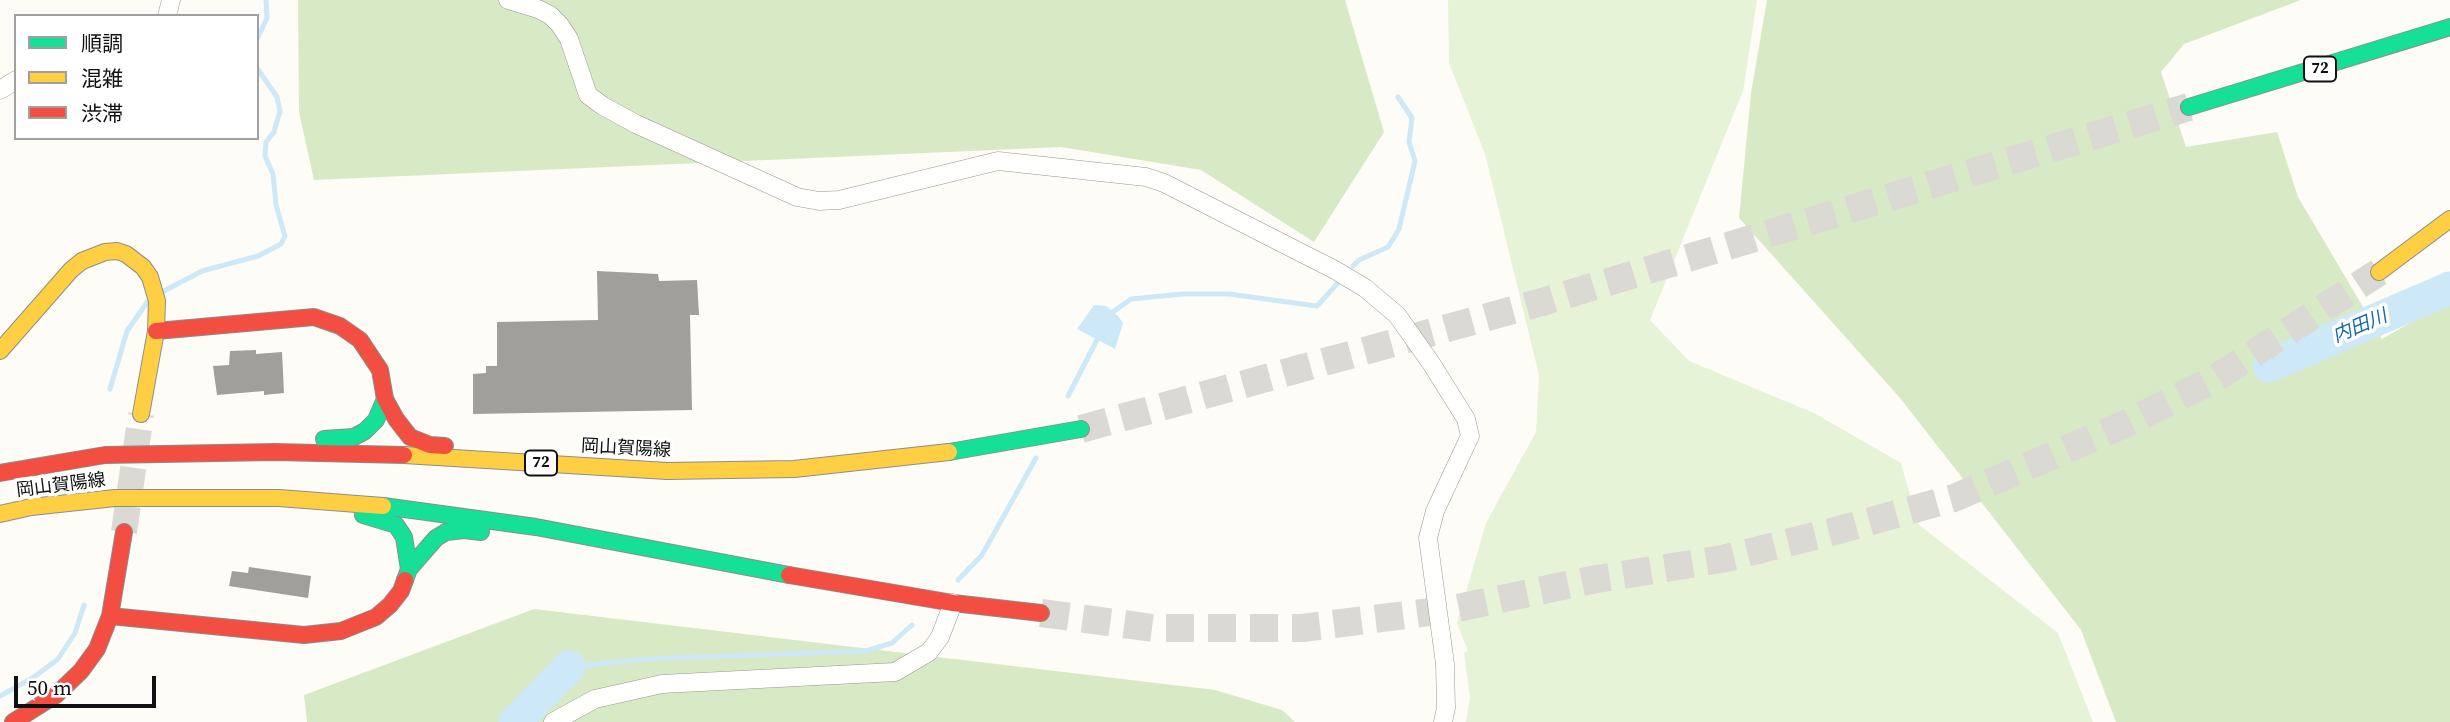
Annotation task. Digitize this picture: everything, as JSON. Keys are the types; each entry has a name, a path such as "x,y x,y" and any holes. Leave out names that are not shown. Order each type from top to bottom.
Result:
{"main road":[{"name":"72","path":"2189,107 2450,27"},
{"path":"2379,272 2450,219"},
{"path":"0,351 71,270 94,255 117,251 126,254 143,267 155,293 156,331 141,414"},
{"path":"156,331 314,317 340,326 360,340 380,370 385,399 410,437 430,445 583,455 621,468"},
{"path":"216,453 284,438 334,440 354,437 376,420 385,399"},
{"name":"岡山賀陽線","path":"0,473 106,455 216,453 384,454 667,471 794,469 945,453 1081,429"},
{"name":"岡山賀陽線","path":"0,514 31,507 115,498 279,498 363,503 579,535 862,589 953,603 1041,612"},
{"path":"175,498 224,506 368,515 396,525 404,537 410,569"},
{"path":"110,616 304,635 341,631 376,617 390,605 401,591 410,569 436,538 446,533 464,530 527,538 579,535"},
{"path":"13,722 56,695 81,671 97,649 110,616 124,532"}],"street":[{"path":"508,0 538,9 550,15 560,25 569,39 588,95 603,106 636,124 797,197 819,201 839,200 998,161 1146,177 1164,183 1365,288 1396,315 1431,363 1466,419 1470,436 1434,511 1428,538 1445,664 1446,708 1443,722"},
{"path":"553,722 595,699 662,684 895,672 929,652 940,637 953,603"}],"green space":[{"path":"298,0 1345,0 1384,132 1314,242 1201,170 1061,147 314,180 299,112"},
{"path":"1448,0 1757,0 1743,91 1650,320 1689,361 1814,413 1901,463 1918,524 2058,633 2093,722 1466,722 1470,698 1464,653 1468,651 1457,623 1486,523 1536,432 1539,375 1485,154 1449,63"},
{"path":"1767,0 2301,0 2184,44 2161,72 2186,147 2277,132 2298,197 2382,339 2450,300 2450,722 2116,722 2081,630 1900,398 1739,218 1751,93"},
{"path":"534,609 1215,690 1282,710 1295,722 307,722 304,695"}],"water":[{"path":"1094,305 1106,306 1123,323 1115,349 1077,329"}],"building":[{"path":"597,271 658,274 659,281 697,280 699,315 690,315 692,410 473,414 473,374 486,373 486,366 497,366 497,322 598,320"},
{"path":"256,350 256,354 282,352 284,393 264,395 264,391 217,395 213,366 229,365 230,351"},
{"path":"249,567 311,576 308,598 229,586 232,571 248,573"}],"waterway":[{"path":"259,35 267,18 266,0"},
{"path":"162,292 202,271 258,256 281,244 285,236 276,205 273,174 265,156 266,142 274,132 280,111 277,97 259,71"},
{"path":"1353,266 1359,260 1388,247 1399,229 1415,161 1409,142 1412,118 1398,97"},
{"path":"1110,314 1131,299 1183,294 1229,294 1317,306 1338,283"},
{"name":"内田川","path":"2269,366 2450,288"},
{"path":"110,389 127,331 148,301"},
{"path":"1068,396 1099,336"},
{"path":"958,580 982,555 1036,458"},
{"path":"0,696 34,677 58,659 75,633 84,605"},
{"path":"569,667 646,659 866,651 892,643 912,625"},
{"path":"515,722 569,667"}],"tunnel":[{"path":"1081,429 1542,302 2189,107"},
{"path":"1041,613 1153,628 1302,628 1453,609 1591,580 1722,559 1835,531 1954,498 2125,424 2216,378 2379,272"},
{"path":"124,532 141,414"}],"traffic: fast":[{"path":"2189,107 2450,27"},
{"path":"324,439 354,437 365,431 376,420 385,399"},
{"path":"949,452 1081,429"},
{"path":"383,506 536,527 789,575"},
{"path":"363,515 396,525 404,537 409,569"},
{"path":"405,580 409,569 436,538 446,532 481,532"}],"traffic: slow":[{"path":"2379,272 2450,219"},
{"path":"0,351 82,261 105,252 117,251 126,254 143,267 150,277 157,301 156,331 141,414"},
{"path":"404,455 667,471 794,469 949,452"},
{"path":"0,514 31,507 115,498 279,498 383,506"}],"traffic: jam":[{"path":"156,331 314,317 340,326 360,340 380,370 385,399 410,437 430,445 445,446"},
{"path":"0,473 105,455 275,452 404,455"},
{"path":"13,722 56,695 81,671 97,649 110,616 124,532"},
{"path":"789,575 953,603 1041,613"},
{"path":"110,616 304,635 341,631 376,617 401,591 405,580"}]}
